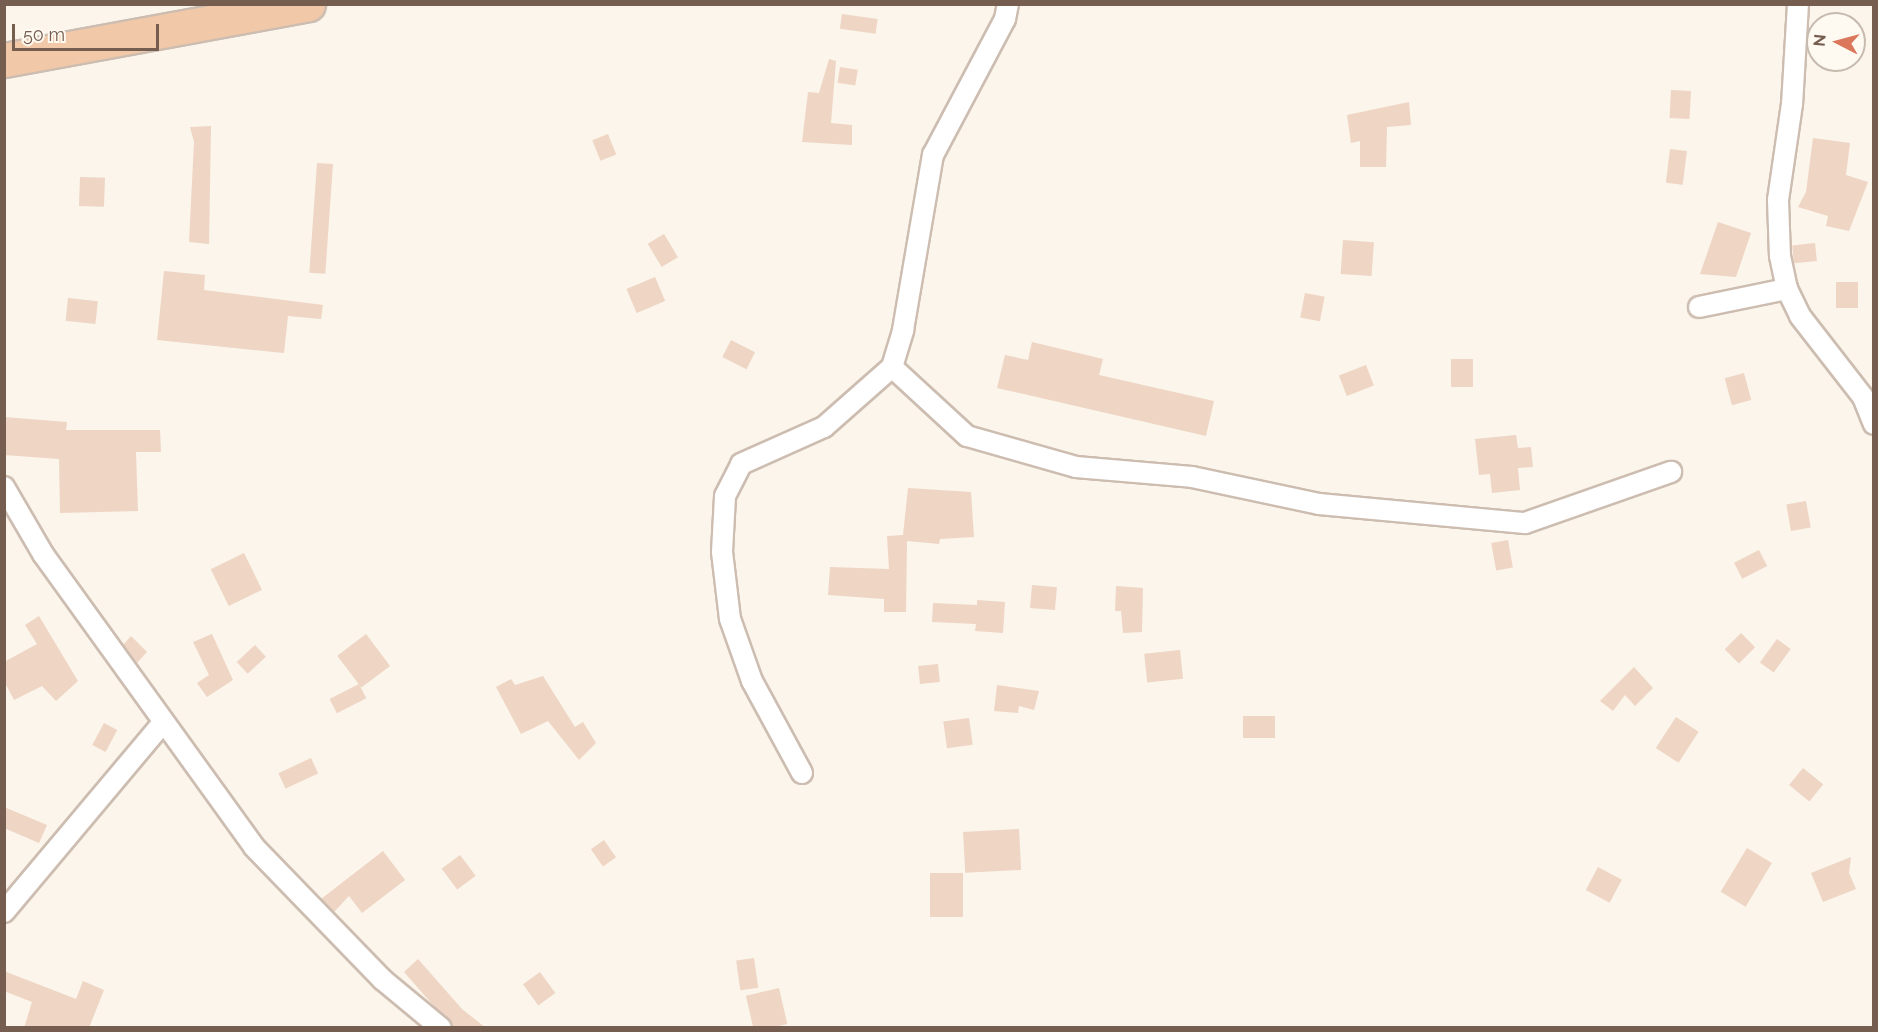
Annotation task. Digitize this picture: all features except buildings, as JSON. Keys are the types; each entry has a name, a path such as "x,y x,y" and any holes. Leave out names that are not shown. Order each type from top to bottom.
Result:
{"highway":[{"path":"4,60 202,14 308,4"}],"street":[{"path":"802,773 752,681 730,619 722,552 725,496 741,464 824,427 892,367 903,330 933,154 1008,4"},
{"path":"1798,4 1792,104 1778,200 1780,256 1787,289 1800,316 1863,397 1874,424"},
{"path":"1699,307 1787,289"},
{"path":"892,367 967,435 1076,466 1191,477 1319,504 1525,523 1671,472"},
{"path":"4,487 43,554 162,723 254,847 383,980 441,1028"},
{"path":"4,912 162,723"}]}
